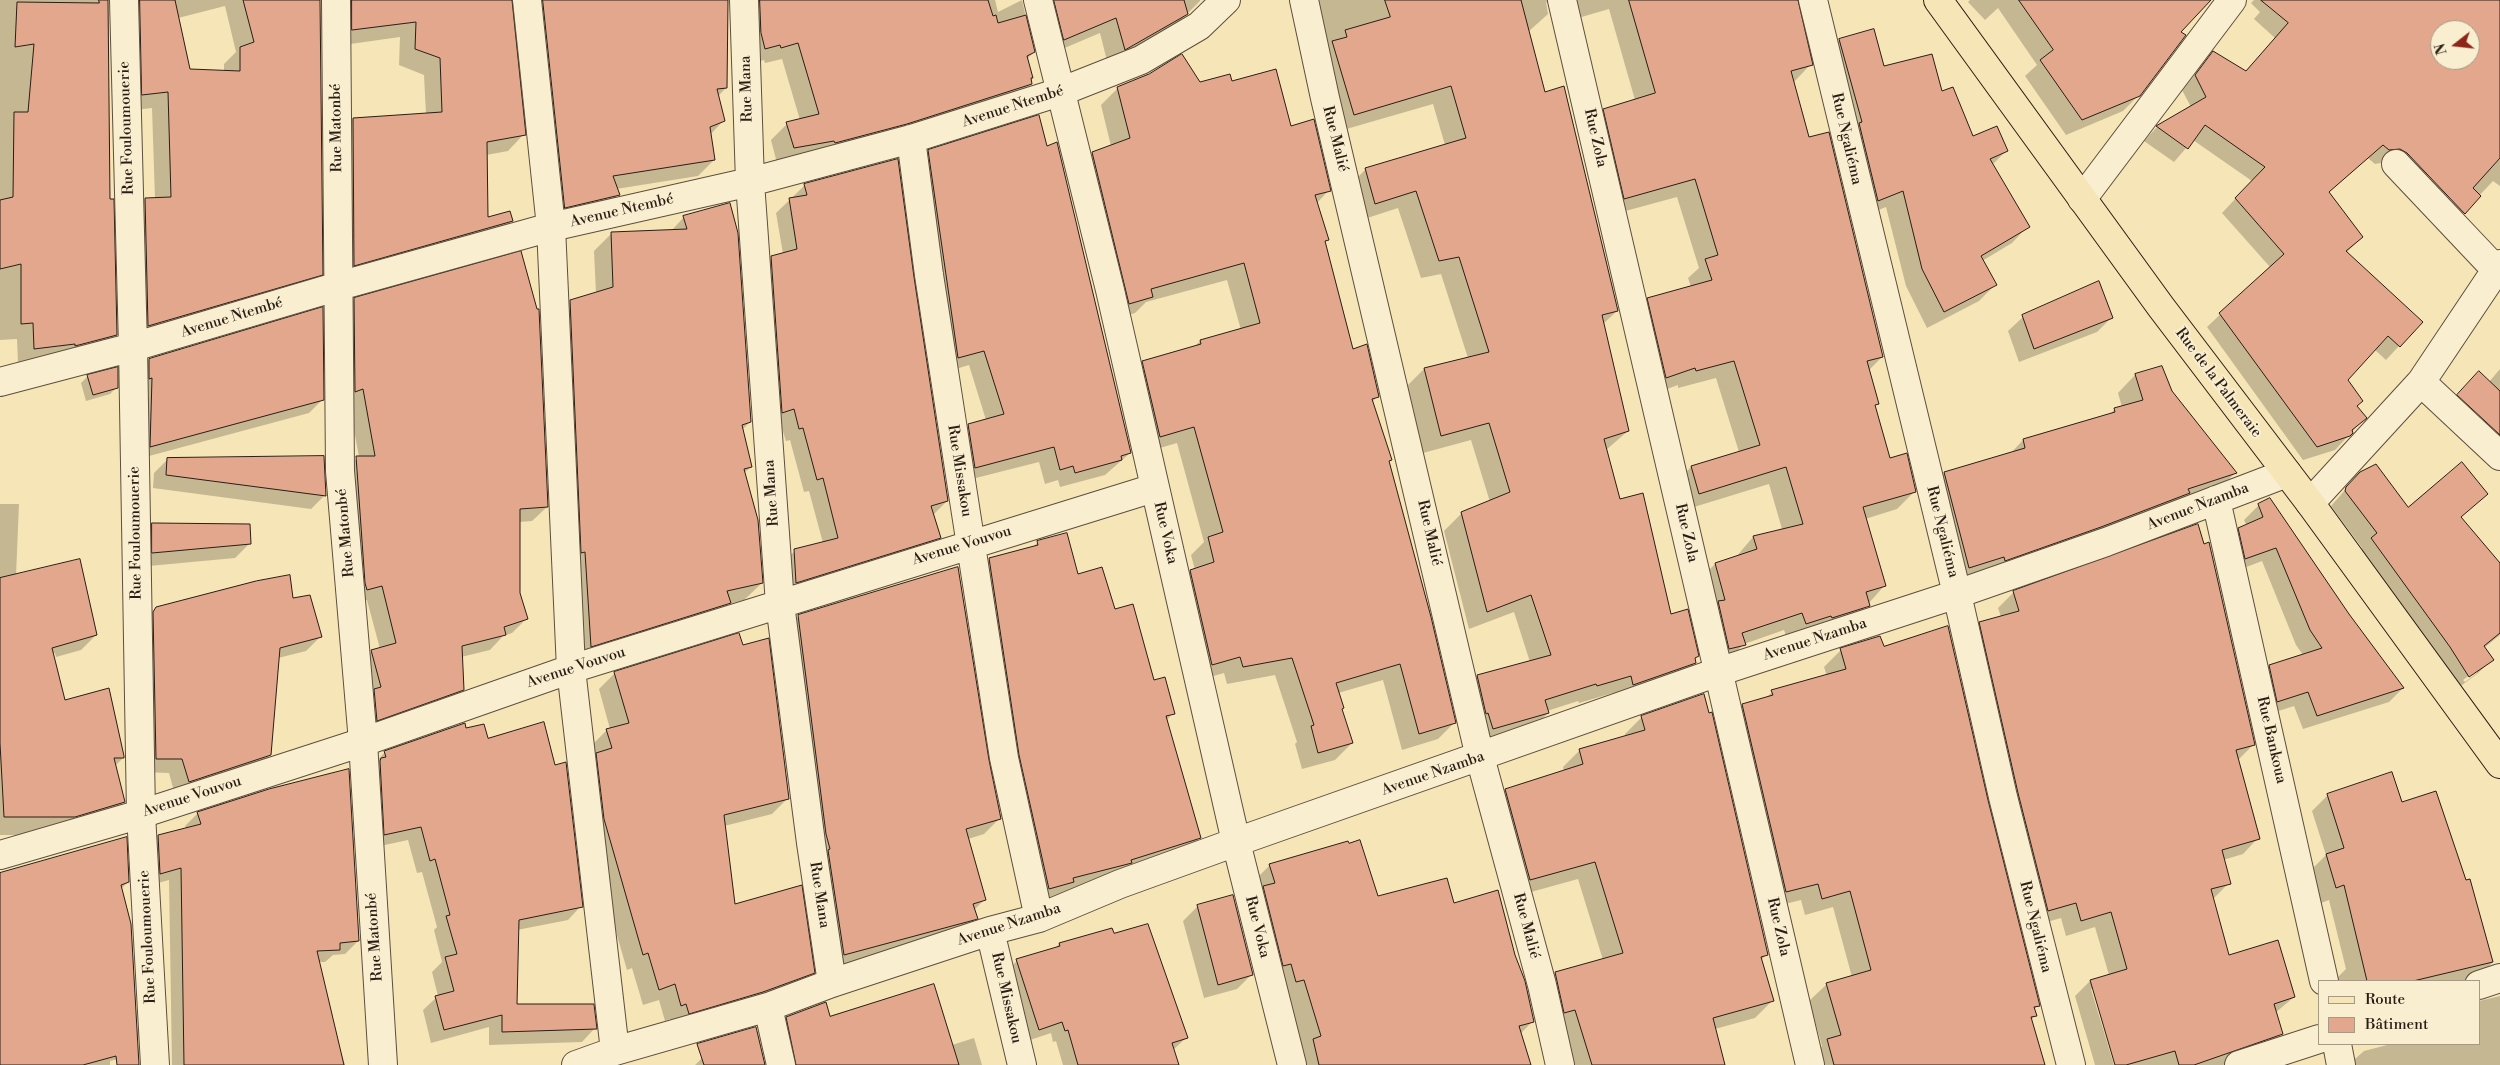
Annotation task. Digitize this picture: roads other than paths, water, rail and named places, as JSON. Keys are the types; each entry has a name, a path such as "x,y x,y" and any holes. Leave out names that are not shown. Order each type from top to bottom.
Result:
{"main road":[{"name":"Rue de la Palmeraie","path":"1938,0 2082,199 2310,503 2500,764"}],"street":[{"name":"Rue Fouloumouerie","path":"124,0 133,348 141,814 155,1065"},
{"name":"Rue Matonbé","path":"336,0 340,471 363,742 383,1065"},
{"path":"526,0 551,226 571,669 615,1051"},
{"name":"Rue Mana","path":"744,0 750,182 780,604 811,843 832,983"},
{"name":"Rue Voka","path":"1038,0 1110,290 1236,842 1292,1065"},
{"name":"Avenue Ntembé","path":"0,382 133,348 339,286 551,226 750,182 911,139 1060,92 1141,60 1199,26 1226,0"},
{"name":"Rue Malié","path":"1304,0 1325,98 1480,757 1542,985 1560,1065"},
{"name":"Rue Zola","path":"1562,0 1810,1065"},
{"name":"Rue Ngaliéma","path":"1813,0 1957,594 2003,797 2071,1065"},
{"path":"2082,199 2229,1"},
{"name":"Rue Missakou","path":"911,139 929,275 1004,758 1039,918"},
{"path":"2310,503 2421,382 2499,270 2396,164"},
{"path":"2421,382 2500,456"},
{"name":"Avenue Nzamba","path":"576,1065 615,1051 768,1007 832,983 990,931 1039,918 1120,884 1236,842 1718,672 1957,594 2287,473"},
{"name":"Avenue Vouvou","path":"0,854 141,814 363,742 571,669 970,543 1154,488"},
{"name":"Rue Bankoua","path":"2216,500 2324,980"},
{"name":"Rue Missakou","path":"990,931 1022,1065"},
{"path":"2480,985 2500,978"},
{"path":"768,1007 781,1065"},
{"path":"2239,1065 2318,1040"},
{"path":"2337,1045 2341,1065"}]}
